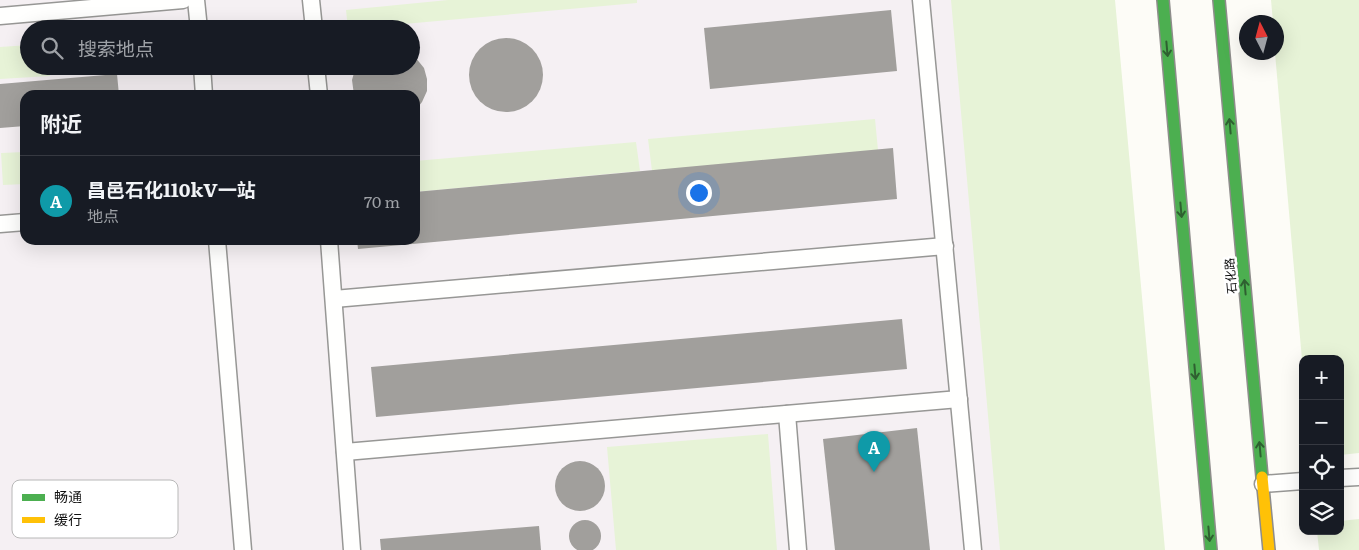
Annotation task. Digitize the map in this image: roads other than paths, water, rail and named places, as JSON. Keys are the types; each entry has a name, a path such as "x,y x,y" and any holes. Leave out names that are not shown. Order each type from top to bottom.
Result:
{"main road":[{"path":"1162,0 1211,550"},
{"name":"石化路","path":"1219,0 1269,550"}],"lane":[{"path":"0,16 183,0"},
{"path":"196,0 198,20"},
{"path":"311,0 313,20"},
{"path":"921,0 973,550"},
{"path":"203,75 204,90"},
{"path":"317,75 318,90"},
{"path":"0,224 20,222"},
{"path":"217,245 243,550"},
{"path":"329,245 352,550"},
{"path":"334,299 944,246"},
{"path":"345,452 959,399"},
{"path":"787,414 798,550"},
{"path":"1344,478 1359,477"},
{"path":"1263,484 1299,481"}],"place":[{"name":"昌邑石化110kV一站","path":"874,472"}]}
